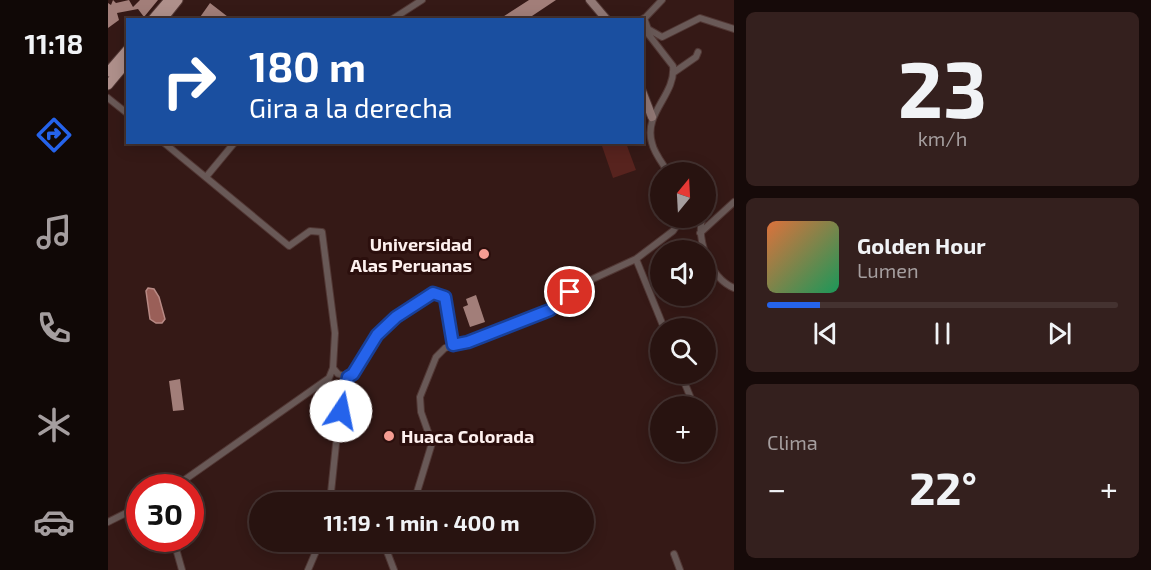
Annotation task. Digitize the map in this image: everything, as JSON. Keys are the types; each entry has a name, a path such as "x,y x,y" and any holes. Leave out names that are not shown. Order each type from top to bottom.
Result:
{"main road":[{"path":"154,18 167,3 178,0"},
{"path":"163,18 167,3"},
{"path":"108,72 126,51"},
{"path":"108,85 126,63"}],"street":[{"path":"394,18 422,0"},
{"path":"590,0 605,18"},
{"path":"644,21 662,0"},
{"path":"644,23 648,29 662,37 700,18 734,29"},
{"path":"644,26 646,34 670,59 673,73 666,94 652,117"},
{"path":"673,73 696,57 698,52"},
{"path":"644,96 652,117 651,142 662,162"},
{"path":"108,98 126,112"},
{"path":"166,144 289,246 310,231 318,230 324,237 335,333 333,368 329,378 193,474"},
{"path":"207,177 233,144"},
{"path":"699,233 734,202"},
{"path":"417,492 432,444 421,412 420,397 436,357 453,345 468,342 550,310 578,287 636,259 675,228"},
{"path":"700,228 699,233 714,274 723,283 734,288"},
{"path":"636,259 660,318"},
{"path":"331,492 336,444 348,377 353,374 377,335 396,317 433,293 445,297 453,345"},
{"path":"333,368 338,374 348,377"},
{"path":"108,522 126,513"},
{"path":"177,552 182,570"},
{"path":"308,570 316,552"},
{"path":"387,552 394,570"},
{"path":"674,554 680,570"}],"shaded area":[{"path":"601,144 626,144 636,170 613,178"},
{"path":"148,288 154,289 159,297 165,319 162,323 156,323 150,319 146,291"}],"building":[{"path":"113,0 116,3 129,0 133,7 140,0 158,0 144,17 138,9 117,13 119,20 108,28 108,3 111,5"},
{"path":"529,0 556,0 529,18 501,18"},
{"path":"210,3 229,18 199,18"},
{"path":"476,295 485,322 470,327 463,307 468,305 466,299"},
{"path":"180,379 184,410 173,411 169,381"}],"place":[{"name":"Universidad Alas Peruanas","path":"484,254"},
{"name":"Huaca Colorada","path":"389,436"}],"route":[{"path":"341,411 348,377 353,374 377,335 396,317 433,293 439,293 445,297 449,310 453,345 468,342 550,310 570,292"}]}
